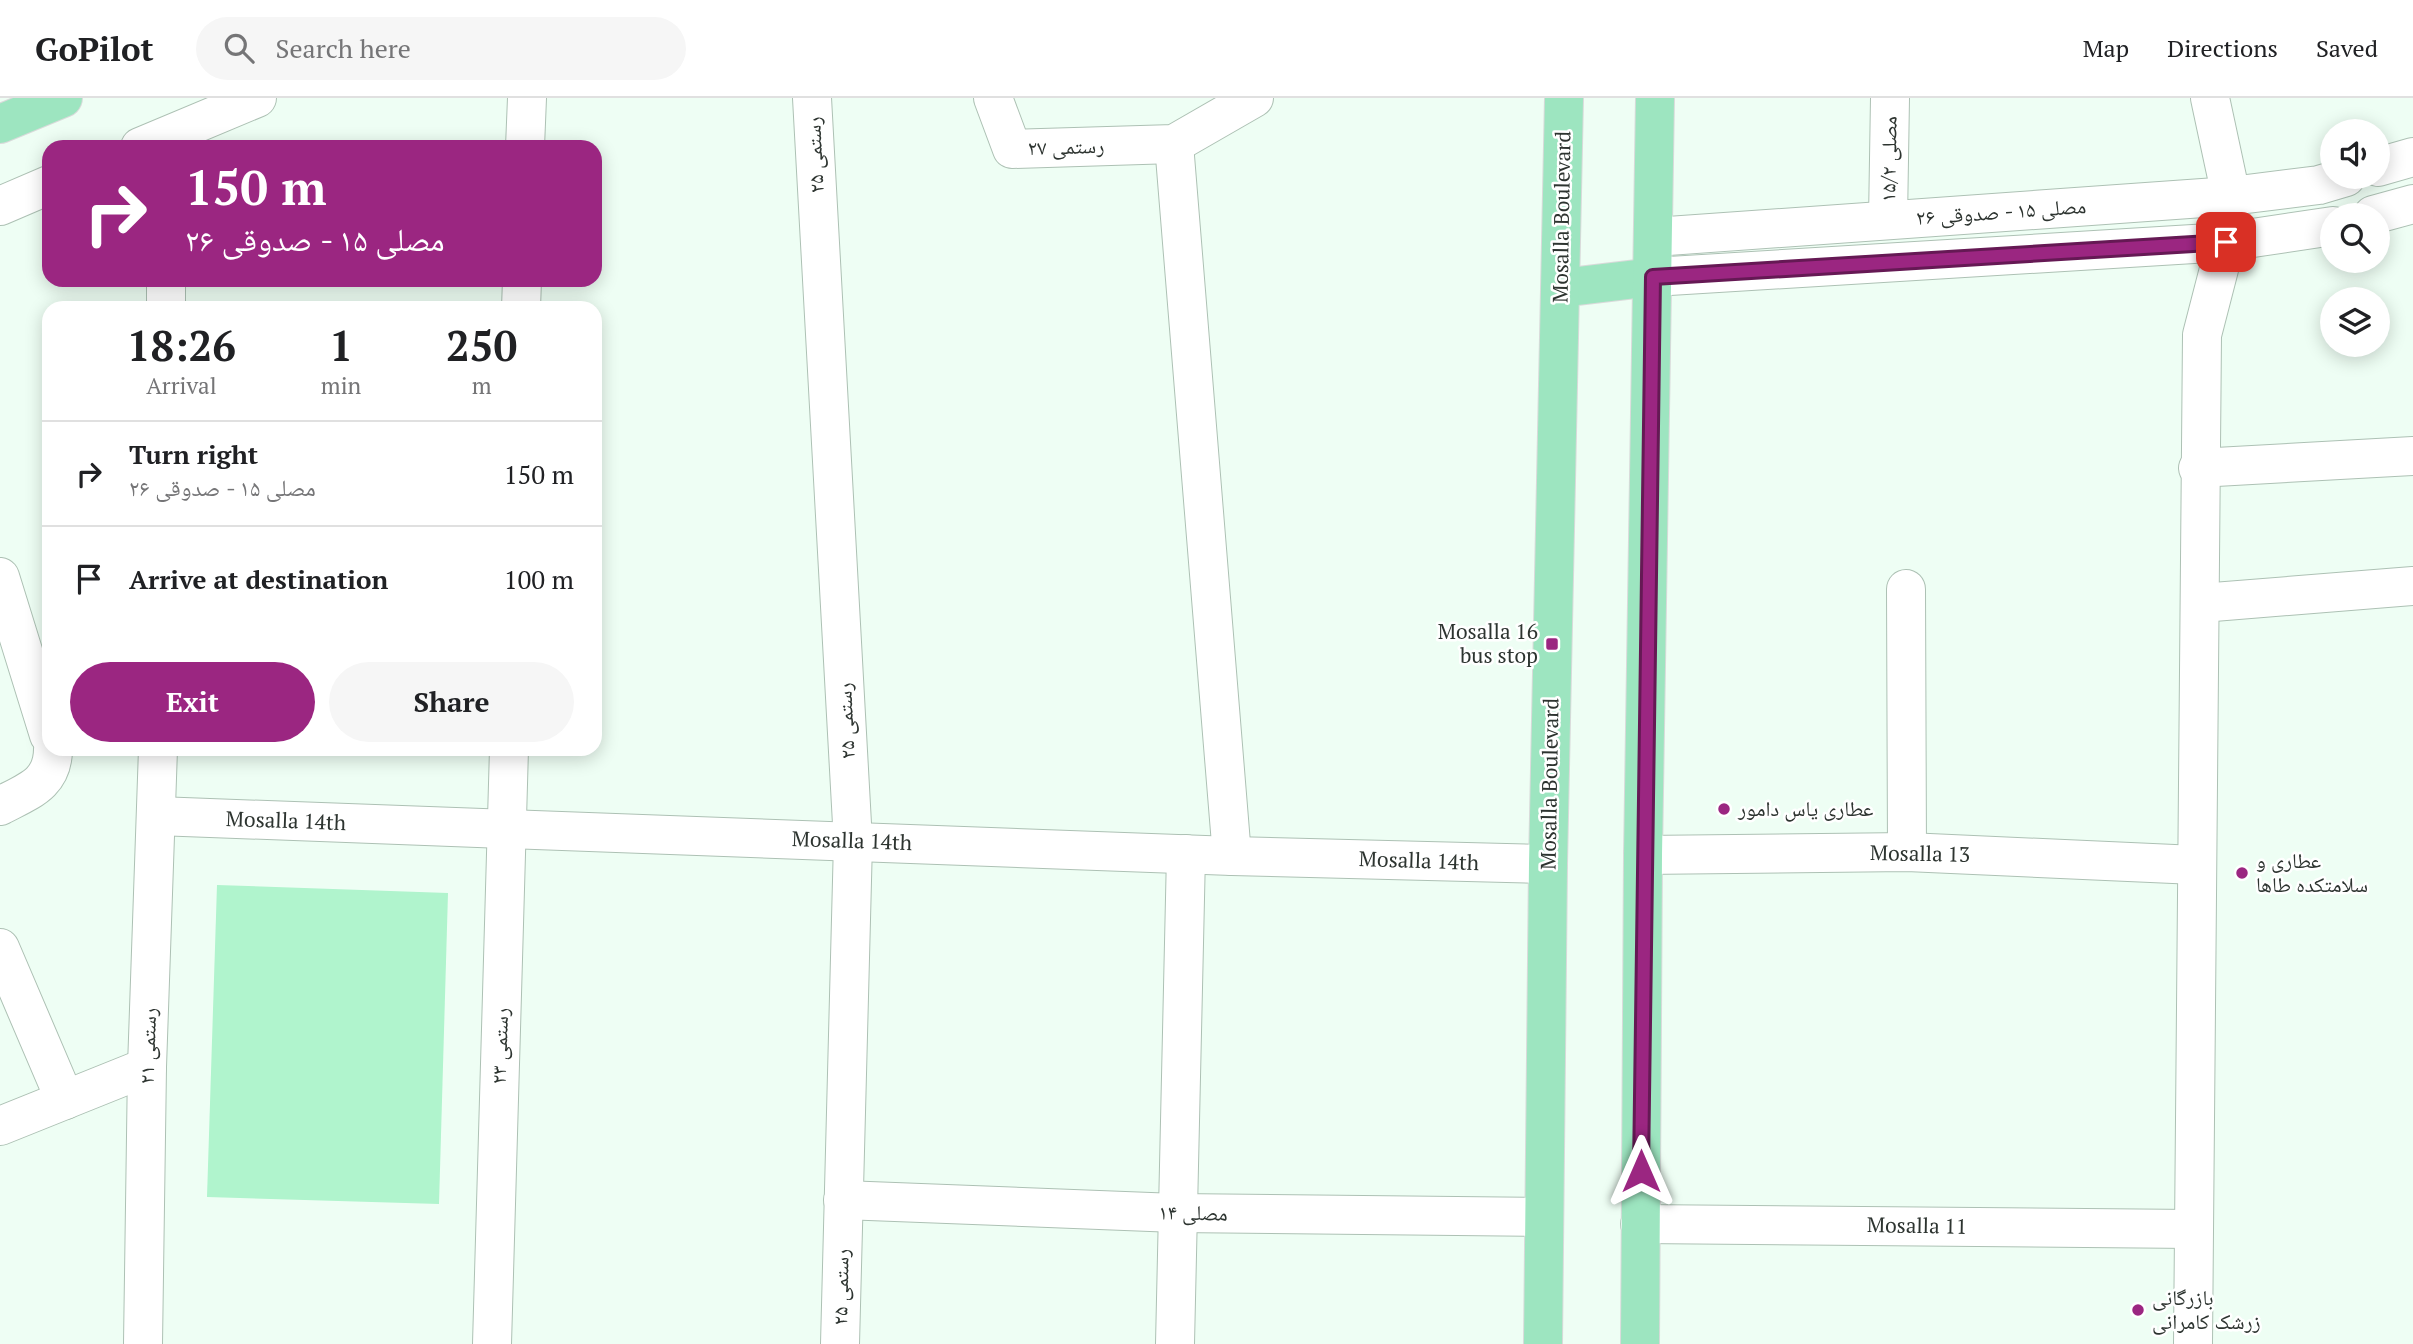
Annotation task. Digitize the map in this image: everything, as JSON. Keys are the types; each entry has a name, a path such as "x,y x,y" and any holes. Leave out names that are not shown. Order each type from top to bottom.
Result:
{"main road":[{"path":"0,124 63,98"},
{"name":"Mosalla Boulevard","path":"1543,1344 1548,864 1564,98"},
{"path":"1640,1344 1643,855 1655,98"},
{"path":"1560,288 1653,277"}],"street":[{"path":"166,140 257,98"},
{"path":"525,140 527,98"},
{"name":"رستمی ۲۵","path":"812,98 853,842 839,1344"},
{"name":"رستمی ۲۷","path":"993,98 1012,149 1174,144"},
{"path":"1232,856 1174,144 1254,98"},
{"name":"مصلی ۱۵/۲","path":"1888,220 1889,98"},
{"path":"2210,98 2231,196"},
{"path":"2390,164 2413,157"},
{"name":"مصلی ۱۵ - صدوقی ۲۶","path":"1654,237 2231,196 2320,185"},
{"path":"0,206 42,188"},
{"path":"2390,210 2413,204"},
{"path":"1653,277 2226,242 2320,228"},
{"path":"2193,1344 2202,335 2226,242"},
{"path":"2199,468 2413,456"},
{"path":"0,577 42,712"},
{"path":"2201,603 2413,586"},
{"path":"1906,589 1907,852"},
{"path":"0,806 38,785 53,767 53,756"},
{"name":"رستمی ۲۱","path":"143,1344 147,1067 158,756"},
{"name":"رستمی ۲۳","path":"492,1344 509,756"},
{"name":"Mosalla 14th","path":"156,816 1232,856 1548,864"},
{"name":"Mosalla 13","path":"1643,855 1907,852 2196,864"},
{"path":"1175,1344 1186,854"},
{"path":"0,948 65,1100"},
{"path":"0,1126 147,1067"},
{"name":"مصلی ۱۴","path":"843,1200 1176,1213 1544,1217"},
{"name":"Mosalla 11","path":"1640,1224 2193,1229"}],"green space":[{"path":"217,885 448,893 439,1204 207,1197"}],"place":[{"name":"Mosalla 16 bus stop","path":"1552,644"},
{"name":"عطاری یاس دامور","path":"1724,809"},
{"name":"عطاری و سلامتکده طاها","path":"2242,873"},
{"name":"بازرگانی زرشک کامرانی","path":"2138,1310"}],"route":[{"path":"1641,1171 1643,855 1653,277 1889,265 2226,242"}]}
